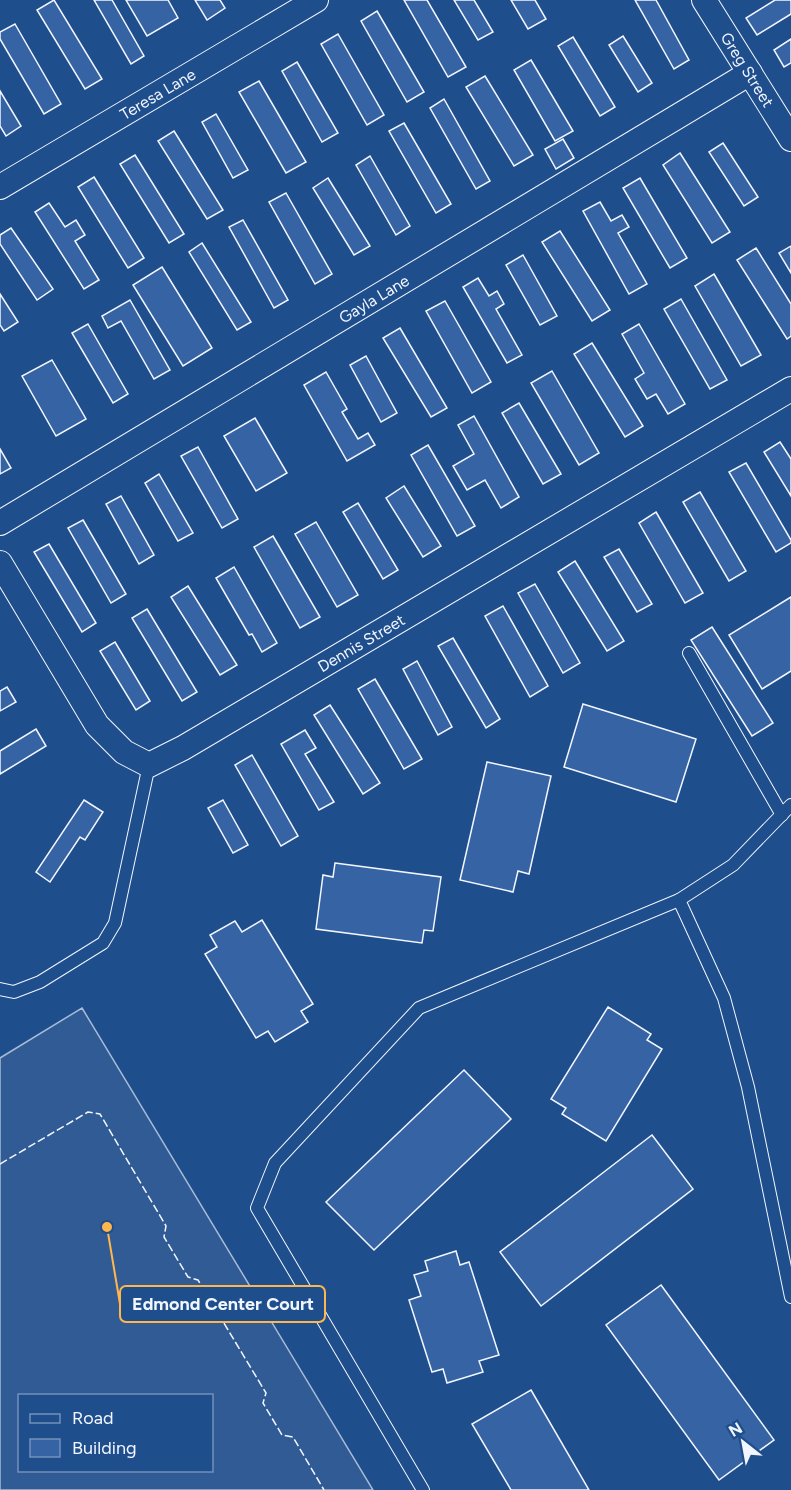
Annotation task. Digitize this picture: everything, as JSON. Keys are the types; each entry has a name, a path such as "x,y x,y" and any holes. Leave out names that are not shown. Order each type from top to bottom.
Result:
{"street":[{"name":"Teresa Lane","path":"0,187 316,0"},
{"name":"Greg Street","path":"704,0 791,140"},
{"name":"Gayla Lane","path":"0,523 750,73"},
{"name":"Dennis Street","path":"149,765 193,742 791,389"},
{"path":"0,563 97,725 124,752 149,765"}],"lane":[{"path":"689,653 782,815"},
{"path":"0,989 14,992 40,982 103,943 115,923 149,765"},
{"path":"423,1490 257,1208 275,1163 419,1008 679,900 733,864 791,805"},
{"path":"679,900 724,998 748,1087 791,1297"}],"shaded area":[{"path":"82,1008 373,1490 0,1490 0,1058"}],"building":[{"path":"54,0 102,79 85,89 37,10"},
{"path":"94,0 112,0 144,56 131,64"},
{"path":"126,0 168,0 178,18 147,36"},
{"path":"195,0 220,0 225,8 207,20"},
{"path":"404,0 427,0 466,67 448,77"},
{"path":"454,0 474,0 493,32 478,40"},
{"path":"511,0 535,0 546,19 528,29"},
{"path":"635,0 656,0 689,60 674,69"},
{"path":"775,0 791,0 791,14 757,35 746,18"},
{"path":"377,11 424,92 407,102 361,21"},
{"path":"15,24 61,104 44,114 0,39 0,32"},
{"path":"338,34 384,115 367,125 321,44"},
{"path":"623,36 652,83 638,92 609,45"},
{"path":"573,37 615,107 600,116 558,46"},
{"path":"791,39 791,63 784,67 774,50"},
{"path":"531,60 573,131 555,141 514,70"},
{"path":"297,62 338,133 322,142 282,71"},
{"path":"485,76 533,155 514,166 466,87"},
{"path":"259,81 306,162 286,173 239,92"},
{"path":"0,91 21,126 6,136 0,126"},
{"path":"444,99 490,181 476,189 430,108"},
{"path":"216,114 248,170 233,178 202,122"},
{"path":"404,123 451,204 436,213 389,131"},
{"path":"174,131 223,210 207,219 158,141"},
{"path":"563,139 574,158 556,169 545,149"},
{"path":"723,143 758,197 744,206 709,152"},
{"path":"680,153 730,232 712,243 663,165"},
{"path":"135,155 184,234 169,243 120,164"},
{"path":"370,156 410,226 396,235 356,165"},
{"path":"94,177 144,258 128,268 78,187"},
{"path":"328,178 370,246 354,255 313,188"},
{"path":"640,178 687,258 670,268 623,188"},
{"path":"286,193 332,274 315,284 269,202"},
{"path":"600,202 611,221 622,215 629,227 618,233 647,284 629,294 583,211"},
{"path":"49,203 65,227 76,220 85,235 75,241 99,280 84,289 35,212"},
{"path":"243,220 288,300 274,308 229,227"},
{"path":"11,228 53,289 37,300 0,244 0,235"},
{"path":"560,231 610,310 592,321 542,242"},
{"path":"202,243 251,322 237,330 189,252"},
{"path":"791,246 791,273 779,253"},
{"path":"756,248 791,304 791,336 787,339 737,260"},
{"path":"523,255 557,316 540,325 506,265"},
{"path":"162,267 212,348 183,366 133,285"},
{"path":"714,274 761,355 741,366 695,286"},
{"path":"478,278 489,296 497,291 504,304 496,309 522,355 507,363 463,287"},
{"path":"0,294 18,322 4,331 0,325"},
{"path":"681,299 727,380 710,389 664,309"},
{"path":"130,300 170,370 154,379 121,321 108,328 102,316"},
{"path":"445,301 491,382 472,393 426,311"},
{"path":"88,324 128,394 113,403 72,333"},
{"path":"639,324 685,404 668,414 656,394 647,399 635,379 644,373 622,334"},
{"path":"400,328 447,408 431,417 383,338"},
{"path":"592,343 643,426 625,437 574,354"},
{"path":"366,356 397,413 381,422 350,365"},
{"path":"52,360 86,419 56,436 22,376"},
{"path":"552,371 599,453 579,465 531,383"},
{"path":"326,372 347,409 342,412 358,439 368,433 375,445 347,461 304,385"},
{"path":"519,403 561,474 543,484 502,413"},
{"path":"474,416 519,497 501,508 485,480 467,490 453,466 474,454 458,425"},
{"path":"255,418 287,473 256,491 224,436"},
{"path":"780,442 791,459 791,496 764,452"},
{"path":"428,445 475,526 457,536 411,455"},
{"path":"198,447 238,519 222,528 181,456"},
{"path":"0,449 11,468 0,474"},
{"path":"746,463 791,540 791,543 776,552 729,472"},
{"path":"159,474 193,533 178,541 145,483"},
{"path":"404,486 441,546 423,557 386,498"},
{"path":"700,492 746,571 729,581 683,502"},
{"path":"121,496 154,555 139,564 106,504"},
{"path":"358,503 398,570 383,579 343,512"},
{"path":"656,512 703,593 685,603 639,523"},
{"path":"83,520 126,594 111,603 68,528"},
{"path":"316,522 358,595 337,607 295,534"},
{"path":"273,536 320,617 300,628 254,547"},
{"path":"49,544 96,623 82,632 34,552"},
{"path":"619,549 652,604 637,612 604,557"},
{"path":"575,561 624,641 607,651 558,572"},
{"path":"234,567 277,643 262,652 252,634 249,635 216,578"},
{"path":"535,584 580,663 563,673 518,593"},
{"path":"188,586 237,665 220,675 171,597"},
{"path":"791,597 791,671 762,689 729,635"},
{"path":"503,606 548,686 530,697 485,616"},
{"path":"147,609 197,692 182,701 132,618"},
{"path":"712,627 773,723 752,736 691,640"},
{"path":"453,638 500,719 486,728 438,646"},
{"path":"115,642 150,701 136,710 100,651"},
{"path":"417,661 452,727 438,735 403,669"},
{"path":"375,679 422,759 404,769 358,689"},
{"path":"7,687 16,702 0,711 0,691"},
{"path":"583,704 696,739 676,802 564,767"},
{"path":"330,705 380,783 363,794 314,715"},
{"path":"36,729 46,746 0,774 0,751"},
{"path":"305,730 316,748 305,754 334,802 319,810 281,744"},
{"path":"252,755 298,836 281,846 235,765"},
{"path":"487,762 551,776 529,874 518,871 513,892 460,880"},
{"path":"84,800 103,812 85,840 80,837 50,882 36,872"},
{"path":"223,800 248,845 233,853 208,808"},
{"path":"335,863 441,877 433,931 424,930 422,943 316,929 323,875 333,877"},
{"path":"262,920 313,1004 301,1011 308,1022 275,1042 268,1031 256,1038 205,954 217,947 210,935 235,921 242,932"},
{"path":"608,1007 651,1034 647,1040 662,1049 606,1141 562,1114 566,1108 551,1099"},
{"path":"464,1070 511,1119 374,1250 326,1202"},
{"path":"652,1135 693,1189 541,1306 500,1252"},
{"path":"456,1251 460,1265 469,1262 499,1355 479,1361 483,1372 447,1383 443,1369 432,1372 409,1300 421,1296 414,1275 428,1271 425,1261"},
{"path":"661,1285 774,1440 719,1480 606,1325"},
{"path":"531,1390 589,1490 511,1490 472,1424"}],"fence":[{"path":"0,1164 88,1112 100,1114 166,1226 164,1237 188,1277 198,1280 266,1393 263,1403 282,1435 293,1437 324,1490"}],"place":[{"name":"Edmond Center Court","path":"107,1227"}]}
